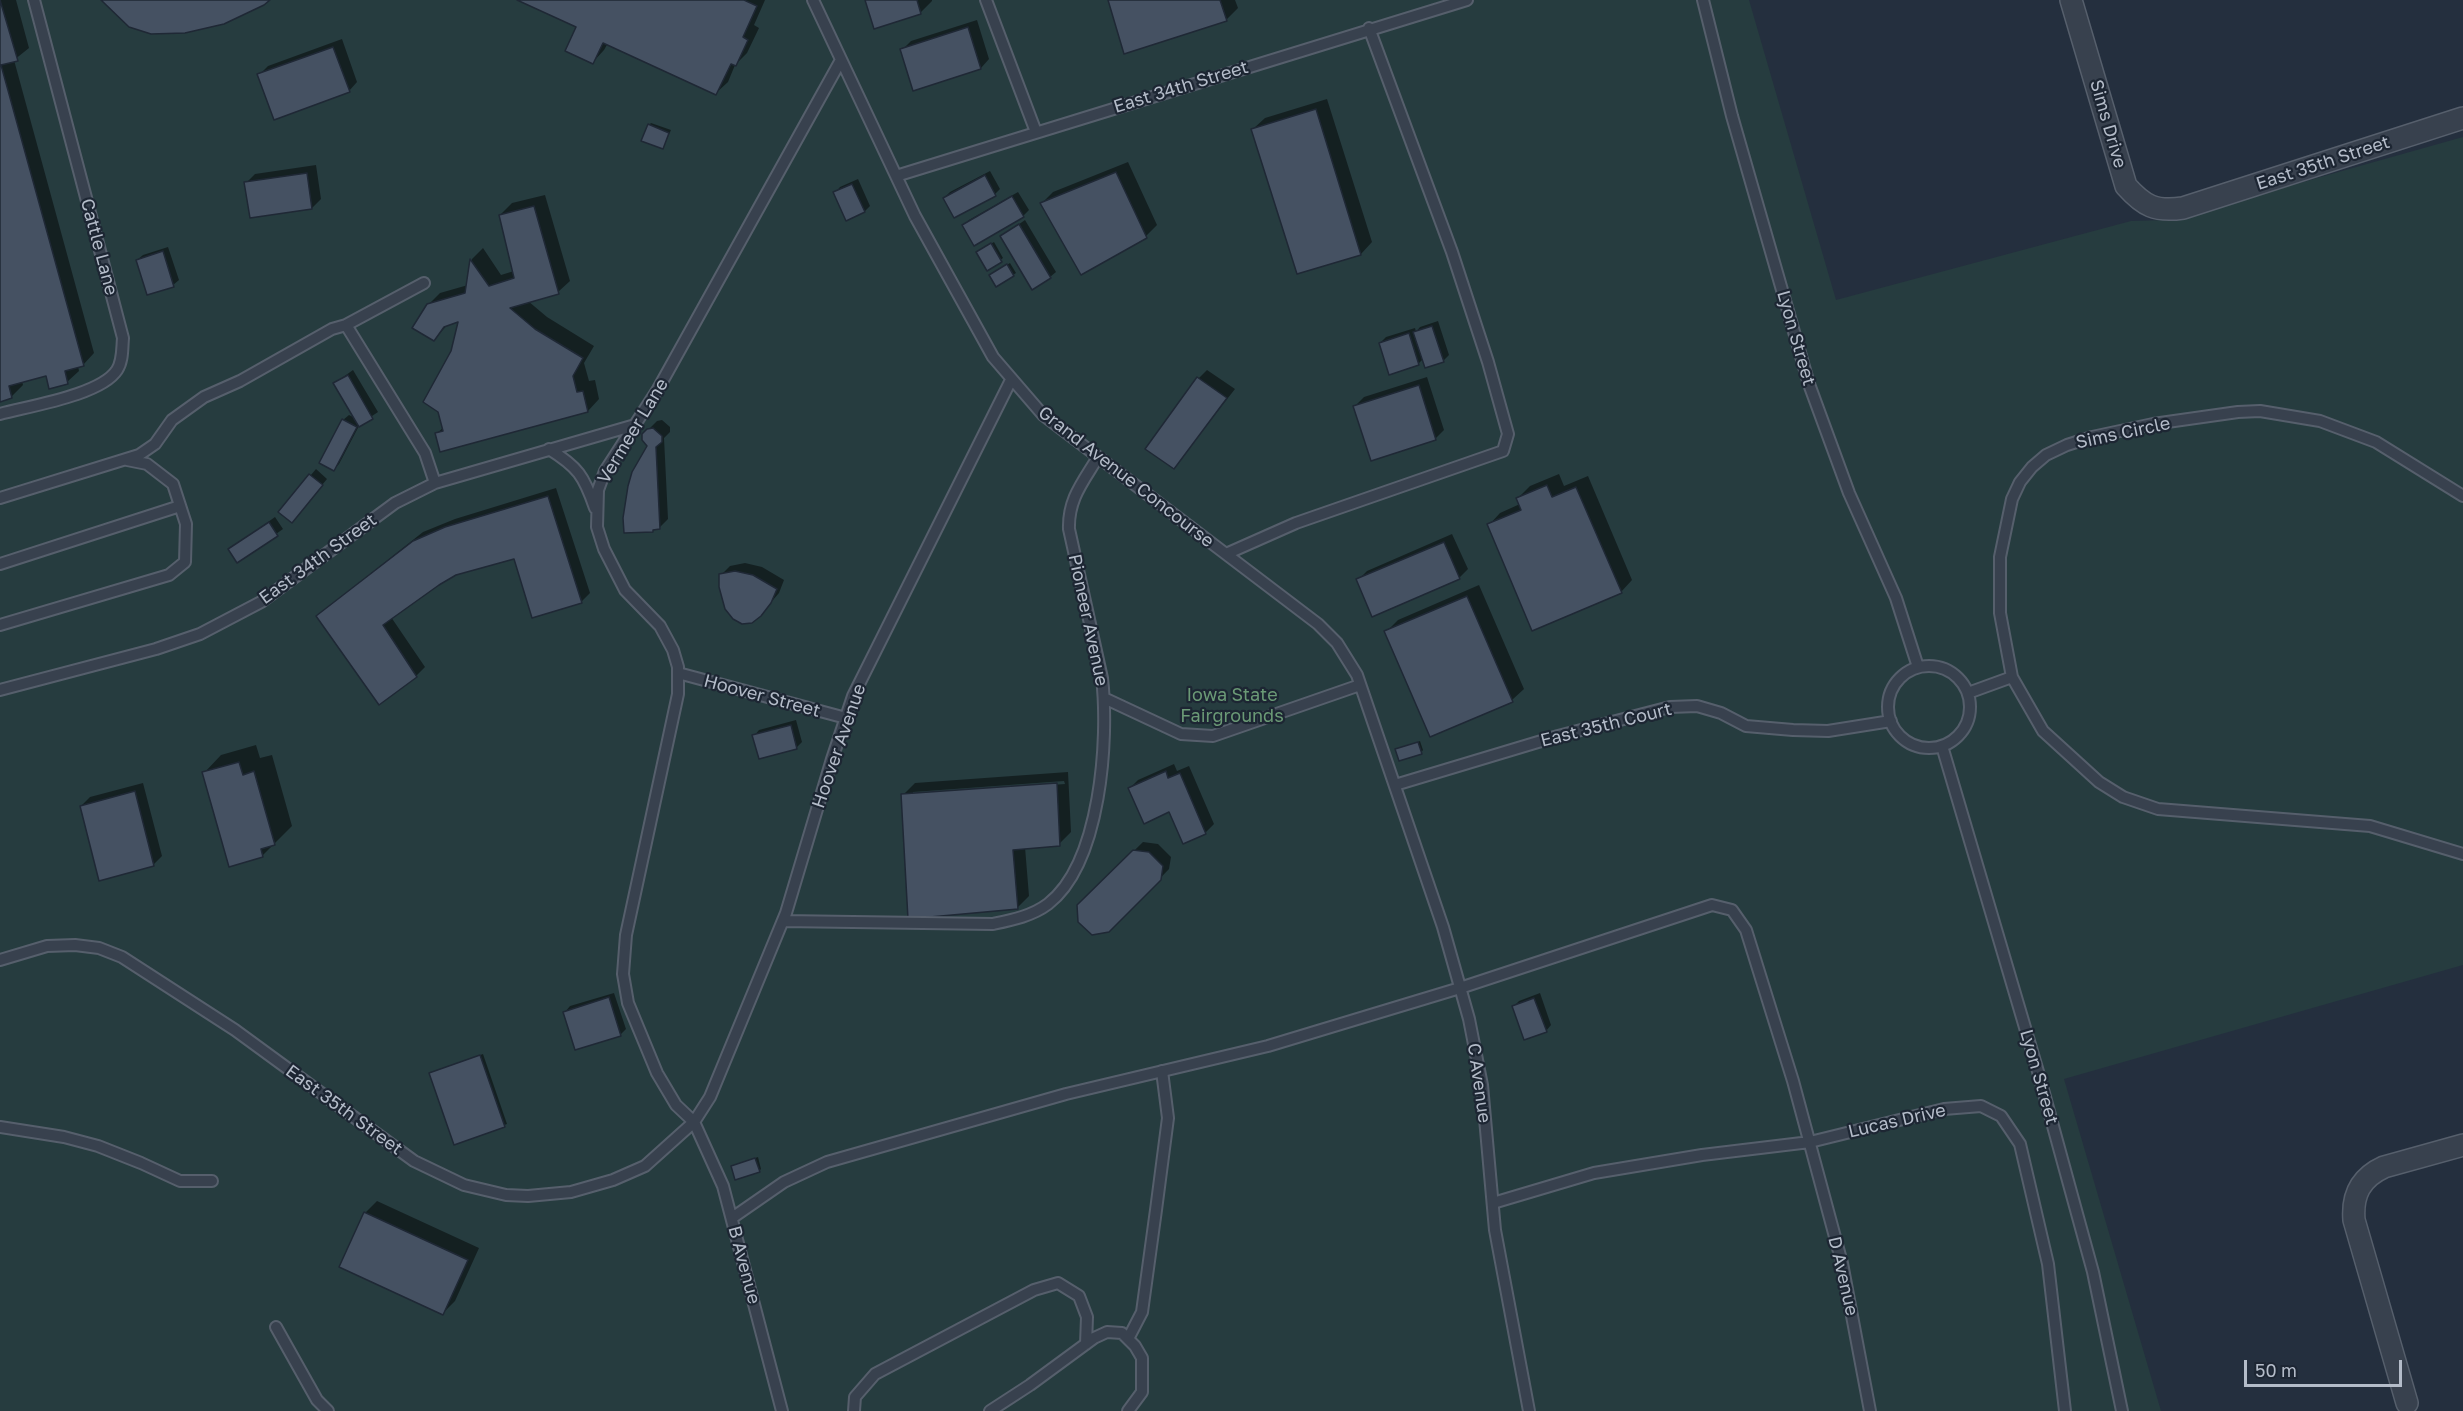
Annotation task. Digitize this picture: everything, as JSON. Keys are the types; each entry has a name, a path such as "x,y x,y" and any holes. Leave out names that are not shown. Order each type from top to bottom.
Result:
{"street":[{"name":"Sims Drive","path":"2071,0 2126,186 2140,201 2153,208 2168,210 2183,208"},
{"name":"East 35th Street","path":"2183,208 2463,118"},
{"path":"2407,1403 2354,1220 2353,1203 2359,1186 2372,1173 2384,1167 2463,1145"}],"lane":[{"name":"Cattle Lane","path":"0,414 89,390 105,383 117,370 122,357 123,338 34,0"},
{"name":"Grand Avenue Concourse","path":"813,0 915,216 993,357 1043,415 1318,624 1337,643 1360,685 1388,764"},
{"path":"986,0 1036,132"},
{"name":"East 34th Street","path":"896,176 1369,28 1467,0"},
{"name":"Lyon Street","path":"1703,0 1732,116 1809,384 1849,494 1896,598 1918,667"},
{"path":"1226,554 1296,523 1503,451 1508,434 1488,362 1452,252 1369,28"},
{"name":"Vermeer Lane","path":"694,1122 676,1105 657,1073 628,1003 622,974 626,935 678,694 678,673 673,650 660,626 625,590 609,560 597,527 598,490 605,471 658,388 726,271 841,60"},
{"path":"0,498 138,455 155,444 172,420 204,397 240,381 332,329 346,325 424,283"},
{"path":"346,325 424,453 435,483"},
{"name":"Hoover Avenue","path":"694,1122 710,1097 783,921 853,696 1011,380"},
{"name":"Sims Circle","path":"2463,496 2376,442 2320,421 2260,411 2238,412 2153,424 2092,437 2046,455 2020,482 2012,499 2000,557 2000,613 2012,676 2043,731 2099,782 2123,798 2158,809 2370,826 2463,854"},
{"name":"East 34th Street","path":"0,690 156,649 201,634 261,602 395,503 435,483 635,425"},
{"path":"549,449 570,462 586,483 597,514"},
{"name":"Pioneer Avenue","path":"783,921 993,924 1022,918 1048,904 1069,882 1079,864 1089,835 1099,787 1104,698 1102,678 1069,529 1068,512 1073,499 1098,457"},
{"path":"0,625 169,575 185,562 186,524 172,484 147,464 124,460"},
{"path":"0,564 180,506"},
{"path":"1930,666 1948,671 1962,682 1968,693 1970,706 1963,730 1954,740 1942,746 1932,748 1912,744 1896,730 1891,721 1888,710 1893,688 1908,672 1918,667 1930,666"},
{"name":"Hoover Street","path":"678,673 846,718"},
{"path":"1968,693 2012,676"},
{"path":"1104,698 1181,734 1213,736 1360,685"},
{"name":"East 35th Court","path":"1395,785 1558,736 1670,707 1697,706 1721,713 1746,726 1793,730 1828,731 1891,721"},
{"name":"Lyon Street","path":"1942,746 2039,1075 2093,1272 2122,1411"},
{"name":"C Avenue","path":"1388,764 1443,927 1469,1018 1482,1085 1495,1230 1529,1411"},
{"name":"D Avenue","path":"732,1218 784,1182 827,1162 1066,1094 1268,1046 1460,988 1712,905 1732,910 1746,930 1810,1142 1842,1263 1870,1411"},
{"name":"East 35th Street","path":"0,960 47,946 75,945 99,948 122,957 235,1030 414,1161 464,1185 517,1196 572,1192 613,1180 645,1166 694,1122"},
{"path":"1128,1339 1142,1312 1158,1198 1168,1118 1162,1071"},
{"name":"Lucas Drive","path":"1493,1203 1594,1173 1702,1155 1810,1142 1944,1109 1981,1106 2001,1116 2020,1144 2048,1264 2066,1411"},
{"name":"B Avenue","path":"694,1122 723,1186 782,1411"},
{"path":"0,1127 64,1137 98,1146 141,1162 180,1181 212,1181"},
{"path":"854,1411 855,1397 875,1374 1034,1290 1058,1283 1078,1296 1087,1317 1086,1344"},
{"path":"276,1327 317,1400 328,1411"},
{"path":"990,1411 1086,1344 1107,1332 1122,1333 1142,1358 1142,1392 1128,1411"}],"green space":[{"name":"Iowa State Fairgrounds","path":"0,0 1749,0 1836,300 2131,221 2168,220 2463,137 2463,965 2064,1079 2161,1411 0,1411"}],"building":[{"path":"0,0 18,61 1,65 84,366 65,371 68,384 49,389 46,376 9,386 12,398 0,402"},
{"path":"101,0 270,0 224,24 185,33 151,34 129,27"},
{"path":"517,0 744,0 757,6 743,37 748,40 736,66 731,64 716,95 603,43 593,64 565,51 576,27"},
{"path":"865,0 917,0 921,14 874,29"},
{"path":"1108,0 1220,0 1227,21 1124,54"},
{"path":"968,27 981,69 913,91 900,49"},
{"path":"333,47 350,92 274,120 257,74"},
{"path":"1316,109 1361,255 1297,274 1251,129"},
{"path":"648,124 669,133 663,149 641,141"},
{"path":"1116,172 1147,238 1081,275 1040,203"},
{"path":"307,173 312,209 250,218 244,182"},
{"path":"985,175 996,196 954,218 943,198"},
{"path":"852,184 865,212 846,221 833,192"},
{"path":"1012,196 1024,217 974,246 962,225"},
{"path":"534,206 559,294 510,308 535,329 583,358 573,376 577,392 583,391 588,412 440,452 435,433 443,431 438,412 423,402 451,351 458,322 444,327 434,341 412,328 427,304 465,293 470,259 489,286 514,278 499,215"},
{"path":"1019,224 1051,278 1032,290 1000,236"},
{"path":"991,243 1002,262 987,271 976,252"},
{"path":"163,251 174,287 147,295 136,260"},
{"path":"1007,264 1014,276 996,287 989,275"},
{"path":"1432,326 1444,362 1425,368 1413,332"},
{"path":"1409,333 1419,365 1389,375 1379,343"},
{"path":"348,375 373,419 359,427 333,383"},
{"path":"1197,377 1227,398 1174,469 1145,449"},
{"path":"1419,385 1436,440 1371,461 1353,406"},
{"path":"342,419 357,427 334,471 319,463"},
{"path":"653,428 662,436 662,442 656,447 660,529 653,530 653,532 624,533 623,518 628,486 632,472 647,446 642,440 642,434 647,429"},
{"path":"309,474 323,485 292,523 278,512"},
{"path":"1547,485 1552,497 1576,487 1622,593 1532,631 1487,524 1521,510 1516,498"},
{"path":"548,496 582,603 532,618 514,559 456,575 383,625 417,677 379,705 316,616 413,541 445,527"},
{"path":"269,522 278,536 237,563 228,549"},
{"path":"1444,542 1460,579 1372,617 1356,579"},
{"path":"735,571 753,575 777,589 771,603 752,623 742,624 733,619 725,609 719,587 719,574"},
{"path":"1467,596 1513,702 1430,737 1384,631"},
{"path":"791,725 797,749 759,759 752,735"},
{"path":"1418,742 1422,754 1399,761 1395,749"},
{"path":"239,762 243,775 254,771 275,845 261,849 263,857 229,867 202,772"},
{"path":"1166,771 1168,778 1180,773 1206,834 1183,844 1169,812 1144,824 1128,788"},
{"path":"1057,783 1060,846 1013,850 1018,909 908,919 901,794"},
{"path":"135,791 154,866 99,881 80,806"},
{"path":"1133,850 1149,852 1163,866 1161,880 1109,932 1092,935 1078,922 1077,905"},
{"path":"609,997 621,1036 575,1050 563,1012"},
{"path":"1534,998 1547,1032 1524,1040 1512,1006"},
{"path":"480,1055 505,1127 454,1145 429,1073"},
{"path":"755,1158 760,1172 735,1180 731,1166"},
{"path":"364,1212 468,1260 443,1315 339,1267"}]}
